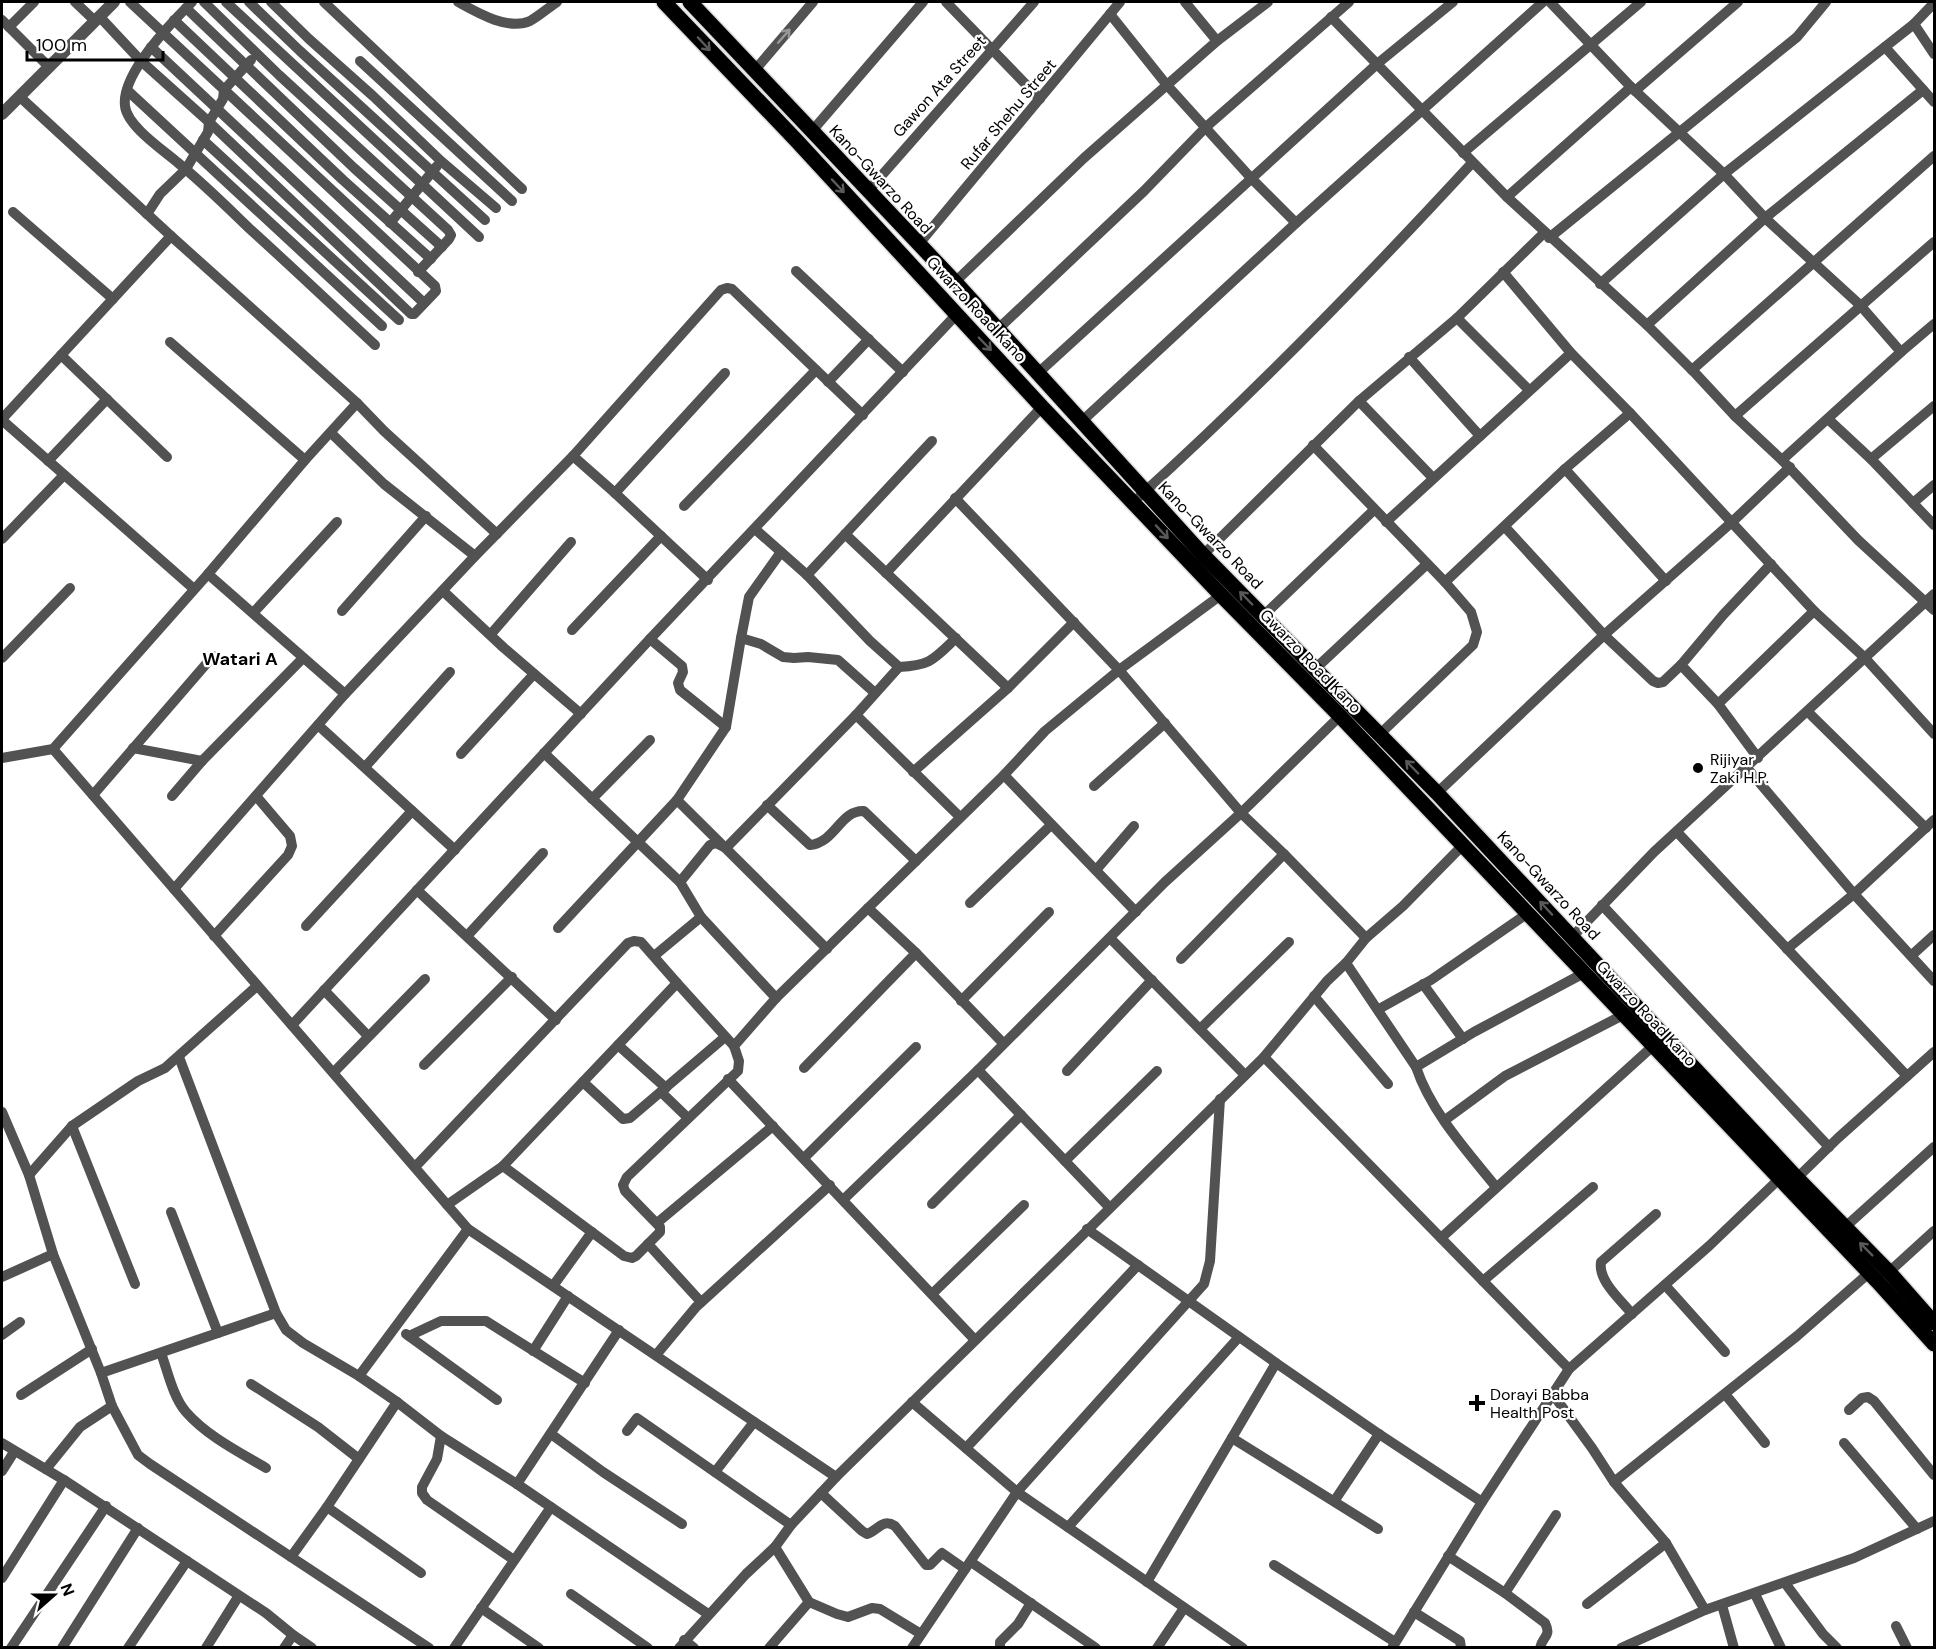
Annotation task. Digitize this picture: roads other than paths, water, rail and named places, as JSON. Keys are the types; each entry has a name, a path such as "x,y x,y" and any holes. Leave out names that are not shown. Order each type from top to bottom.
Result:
{"main road":[{"name":"Gwarzo Road Kano","path":"664,2 804,149 1042,407 1139,497 1221,595 1340,716 1653,1046 1726,1112 1779,1179 1935,1344"},
{"name":"Kano-Gwarzo Road","path":"693,3 955,282 1081,422 1139,497 1203,555 1380,734 1573,936 1726,1112 1797,1178 1844,1228 1931,1313"}],"street":[{"path":"33,2 5,23 48,66"},
{"path":"75,2 97,18 411,314 414,314 437,289 162,32 137,4"},
{"path":"3,110 20,97 48,66 114,2"},
{"path":"204,2 279,75 448,230 451,235 418,272"},
{"path":"226,2 479,237"},
{"path":"249,2 485,220"},
{"path":"271,2 441,161 496,208"},
{"path":"324,2 522,189"},
{"path":"458,2 499,21 514,24 528,22 557,2"},
{"path":"754,70 813,2"},
{"path":"812,131 923,2"},
{"path":"946,2 1040,99"},
{"name":"Gawon Ata Street","path":"868,190 1034,2"},
{"name":"Rufar Shehu Street","path":"918,245 1120,2"},
{"path":"1185,2 1217,41"},
{"path":"955,282 1084,158 1166,84 1268,2"},
{"path":"997,330 1144,191 1206,128 1349,2"},
{"path":"1037,374 1377,64 1453,2"},
{"path":"1081,422 1296,222 1543,2"},
{"path":"1550,2 1633,89 1724,174 1765,218 1860,305 1901,352"},
{"path":"1463,153 1641,2"},
{"path":"1507,197 1738,2"},
{"path":"1203,555 1312,445 1409,357 1457,318 1503,272 1546,235 1797,37 1826,2"},
{"path":"1600,284 1724,174 1914,24 1935,3"},
{"path":"375,345 186,169 142,133 125,111 124,103 127,90 141,61 162,32 189,4 247,65 354,168 442,247"},
{"path":"1110,14 1166,84 1251,177 1296,222"},
{"path":"1331,17 1472,163 1546,235 1647,326 1735,416 1786,464 1858,540 1930,598 1935,610"},
{"path":"174,20 234,79 431,259"},
{"path":"1914,24 1935,54"},
{"path":"279,75 309,39"},
{"path":"151,47 424,303"},
{"path":"1885,47 1935,102"},
{"path":"348,73 372,48"},
{"path":"147,214 160,194 186,169 208,132 208,122 223,99 224,90 258,54"},
{"path":"360,61 512,201"},
{"path":"127,90 382,326"},
{"path":"1647,326 1765,218 1923,90"},
{"path":"343,133 374,96"},
{"path":"20,97 273,326 497,534"},
{"path":"203,140 399,320"},
{"path":"333,192 365,154"},
{"path":"1692,370 1935,156"},
{"path":"390,223 441,161"},
{"path":"1139,497 1370,273 1472,163"},
{"path":"256,234 288,197"},
{"path":"13,212 113,299"},
{"path":"171,236 2,420 194,589"},
{"path":"1735,416 1935,242"},
{"path":"324,298 356,262"},
{"path":"796,271 903,372"},
{"path":"1503,272 1571,353 1630,413 1814,611 1865,658 1935,734"},
{"path":"174,889 345,694 573,456 721,290 726,288 732,290 863,415"},
{"path":"292,1025 650,639 956,315"},
{"path":"1457,318 1529,390"},
{"path":"1437,793 1604,634 1732,522 1828,419 1935,324"},
{"path":"828,382 869,339"},
{"path":"170,342 305,460"},
{"path":"1386,522 1571,353"},
{"path":"61,355 167,457"},
{"path":"1409,357 1480,436"},
{"path":"684,506 816,370"},
{"path":"615,493 725,374"},
{"path":"48,461 107,399"},
{"path":"1359,401 1433,478"},
{"path":"2,758 53,749 357,403"},
{"path":"1871,459 1935,406"},
{"path":"886,573 1042,407"},
{"path":"1445,582 1565,469 1630,413"},
{"path":"1828,419 1871,459 1935,525"},
{"path":"332,433 389,487 475,556"},
{"path":"807,575 932,441"},
{"path":"1312,445 1445,582 1471,612 1478,632 1473,645 1380,734"},
{"path":"573,456 708,580"},
{"path":"1565,469 1666,581"},
{"path":"2,539 64,475"},
{"path":"1913,503 1935,485"},
{"path":"955,498 1119,670 1241,813 1366,938"},
{"path":"1263,616 1374,510"},
{"path":"342,611 426,516"},
{"path":"254,612 337,522"},
{"path":"1505,527 1604,634 1658,684 1681,665 1723,615 1771,564"},
{"path":"755,529 807,575 870,641 899,667"},
{"path":"845,534 1008,688"},
{"path":"572,630 661,536"},
{"path":"491,634 571,542"},
{"path":"558,928 677,800 726,727 749,597 781,552"},
{"path":"1315,669 1427,564"},
{"path":"208,574 345,694"},
{"path":"2,658 70,588"},
{"path":"443,591 580,714"},
{"path":"734,1046 776,998 1046,731 1119,670 1221,595"},
{"path":"1573,936 1677,832 1930,598"},
{"path":"1718,704 1814,611"},
{"path":"913,772 1008,688 1074,622"},
{"path":"741,638 761,645 783,657 838,660 875,693"},
{"path":"650,639 682,666 683,672 678,684 680,690 726,727"},
{"path":"726,848 856,715 899,667 926,664 956,639"},
{"path":"93,795 213,656"},
{"path":"172,796 202,761 303,657"},
{"path":"1681,665 1718,704 1758,758"},
{"path":"365,767 450,672"},
{"path":"461,754 534,674"},
{"path":"1808,712 1926,828"},
{"path":"856,715 960,817"},
{"path":"844,1200 978,1070 1165,882 1241,813 1340,716"},
{"path":"1094,786 1165,723"},
{"path":"318,725 454,850"},
{"path":"592,799 650,740"},
{"path":"133,748 202,761"},
{"path":"53,749 468,1229 836,1477"},
{"path":"544,753 680,882 701,917 776,998"},
{"path":"1747,768 1854,894 1935,981"},
{"path":"1004,775 1136,912"},
{"path":"214,936 288,855 292,846 290,836 256,796"},
{"path":"677,800 826,949"},
{"path":"767,805 810,845 819,844 828,838 851,813 864,811 916,861"},
{"path":"306,926 412,811"},
{"path":"1787,949 1854,894 1935,820"},
{"path":"970,903 1051,825"},
{"path":"1096,870 1134,826"},
{"path":"1677,832 1907,1076"},
{"path":"680,882 710,845 716,843 726,848"},
{"path":"694,1647 681,1644 776,1547 791,1525 836,1477 1264,1057 1366,938 1403,906 1462,845"},
{"path":"467,936 543,853"},
{"path":"1181,959 1284,854"},
{"path":"417,890 556,1020"},
{"path":"1602,905 1828,1147"},
{"path":"868,908 916,953 1003,1043"},
{"path":"961,1001 1049,912"},
{"path":"1379,1009 1423,984 1528,913"},
{"path":"654,956 701,917"},
{"path":"1912,955 1935,934"},
{"path":"1110,938 1245,1075"},
{"path":"415,1167 628,944 634,941 641,942 734,1046 739,1061 738,1071 627,1178 623,1185 625,1191 657,1223 660,1232 632,1258 624,1256 503,1166"},
{"path":"1200,1029 1289,942"},
{"path":"804,1068 916,953"},
{"path":"1346,963 1416,1067 1421,1083 1454,1135 1496,1187"},
{"path":"1416,1067 1584,973"},
{"path":"424,1065 512,977"},
{"path":"334,1072 424,979"},
{"path":"1067,1071 1152,980"},
{"path":"447,1204 503,1166 677,983"},
{"path":"1423,984 1463,1039"},
{"path":"29,1175 72,1126 138,1081 165,1068 257,986"},
{"path":"324,990 368,1036"},
{"path":"1314,996 1388,1083"},
{"path":"1445,1120 1505,1076 1623,1015"},
{"path":"583,1082 626,1120 725,1037"},
{"path":"618,1045 688,1118"},
{"path":"1441,1238 1653,1046"},
{"path":"804,1158 916,1047"},
{"path":"1797,1178 1828,1147 1935,1052"},
{"path":"179,1057 276,1313 286,1330 303,1343 359,1376 441,1436 517,1484 708,1614"},
{"path":"1264,1057 1569,1369"},
{"path":"978,1070 1109,1208"},
{"path":"1065,1161 1156,1071"},
{"path":"728,1079 975,1340"},
{"path":"912,1647 1017,1492 1204,1284 1210,1261 1220,1099"},
{"path":"2,1112 29,1175 53,1254 92,1349 112,1406 138,1455 429,1647"},
{"path":"932,1204 1021,1115"},
{"path":"72,1126 135,1284"},
{"path":"657,1223 773,1126"},
{"path":"1844,1228 1935,1147"},
{"path":"1274,1565 1394,1645 1482,1502 1569,1369 1665,1285 1779,1179"},
{"path":"656,1355 701,1302 830,1185"},
{"path":"1483,1281 1593,1187"},
{"path":"932,1294 1024,1205"},
{"path":"171,1212 218,1333"},
{"path":"1632,1314 1604,1280 1600,1271 1601,1262 1656,1214"},
{"path":"359,1376 468,1229"},
{"path":"1087,1229 1276,1363 1482,1502"},
{"path":"1889,1272 1935,1231"},
{"path":"553,1286 592,1232"},
{"path":"648,1244 701,1302"},
{"path":"2,1277 53,1254"},
{"path":"966,1448 1138,1265"},
{"path":"1614,1482 1820,1317 1869,1273"},
{"path":"1665,1285 1725,1352"},
{"path":"533,1350 568,1296"},
{"path":"101,1373 276,1313"},
{"path":"409,1336 441,1321 486,1321 585,1383"},
{"path":"2,1335 20,1322"},
{"path":"395,1328 497,1400"},
{"path":"517,1484 619,1330"},
{"path":"1068,1527 1239,1337"},
{"path":"21,1395 92,1349"},
{"path":"161,1353 174,1391 185,1412 217,1437 266,1468"},
{"path":"1147,1582 1276,1363"},
{"path":"251,1384 318,1427 358,1459"},
{"path":"1552,1393 1614,1482 1666,1543 1705,1610"},
{"path":"1725,1394 1766,1443"},
{"path":"1849,1410 1862,1398 1868,1397 1874,1401 1935,1475"},
{"path":"291,1557 397,1402"},
{"path":"912,1402 1017,1492 1243,1647"},
{"path":"46,1469 80,1427 112,1406"},
{"path":"627,1431 637,1418 791,1525"},
{"path":"715,1472 754,1422"},
{"path":"551,1434 603,1472 682,1524"},
{"path":"1335,1500 1379,1434"},
{"path":"441,1436 437,1459 422,1487 422,1493 427,1500 514,1560"},
{"path":"1232,1438 1378,1528"},
{"path":"2,1443 106,1506 238,1597 266,1613 312,1647"},
{"path":"1844,1443 1917,1529"},
{"path":"2,1471 14,1452"},
{"path":"2,1578 64,1480"},
{"path":"821,1493 867,1534 883,1523 889,1522 895,1526 926,1565 930,1565 942,1553 968,1565 1031,1603 1096,1647"},
{"path":"13,1647 106,1506"},
{"path":"327,1507 421,1573"},
{"path":"454,1647 550,1507"},
{"path":"1505,1593 1556,1515"},
{"path":"1621,1647 1705,1610 1854,1558 1935,1521"},
{"path":"62,1647 138,1528"},
{"path":"1587,1604 1666,1543"},
{"path":"776,1547 809,1602 848,1617 872,1608 880,1609 921,1634"},
{"path":"1448,1556 1505,1593 1545,1623 1548,1635 1540,1647"},
{"path":"128,1647 187,1561"},
{"path":"1785,1583 1823,1634 1836,1647"},
{"path":"571,1594 648,1647"},
{"path":"1755,1594 1781,1647"},
{"path":"206,1647 238,1597"},
{"path":"771,1647 809,1602"},
{"path":"1000,1647 1000,1642 1018,1624 1031,1603"},
{"path":"1722,1605 1734,1647"},
{"path":"481,1608 539,1647"},
{"path":"1157,1647 1184,1608"},
{"path":"1414,1612 1460,1641 1461,1647"},
{"path":"1896,1626 1907,1647"},
{"path":"284,1647 293,1635"}],"place":[{"name":"Rijiyar Zaki H.P.","path":"1698,768"},
{"name":"Dorayi Babba Health Post","path":"1477,1403"}],"district":[{"name":"Watari A","path":"240,659"}]}
